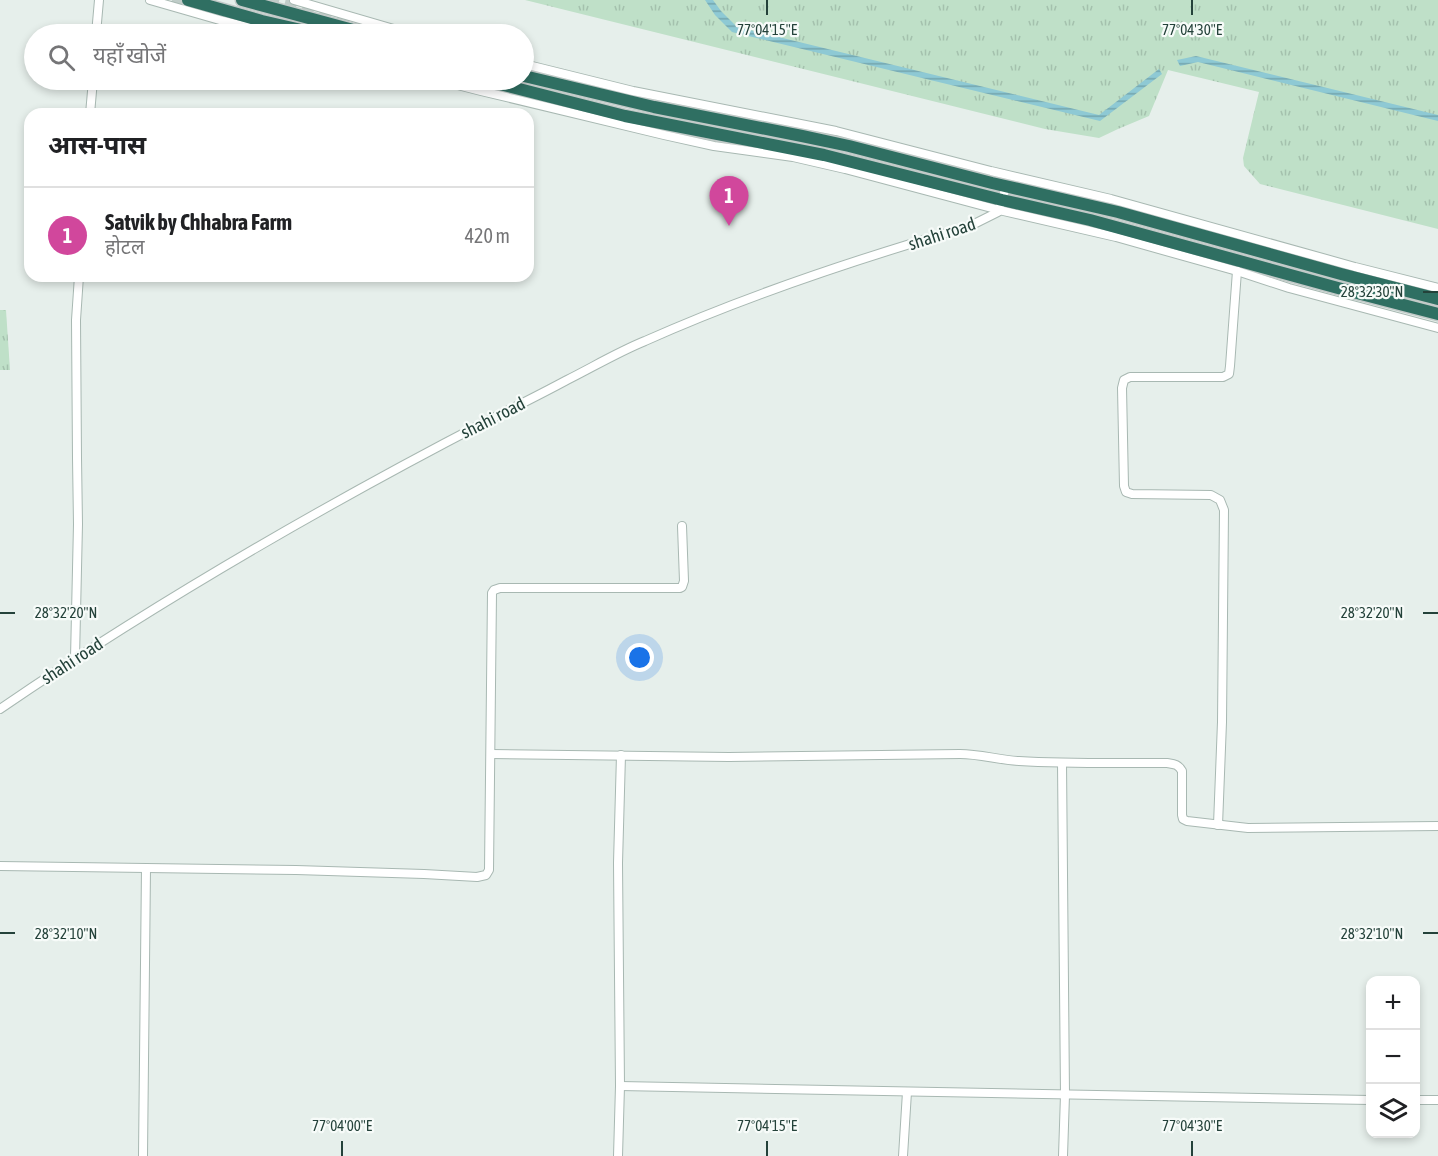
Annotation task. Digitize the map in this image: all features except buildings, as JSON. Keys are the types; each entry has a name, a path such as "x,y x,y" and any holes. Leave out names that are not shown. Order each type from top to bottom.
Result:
{"highway":[{"path":"188,0 274,24"},
{"path":"242,0 331,24"},
{"path":"534,78 673,112 825,141 1006,187 1118,212 1438,299"},
{"path":"523,90 625,116 824,154 1000,205 1090,220 1438,314"}],"street":[{"path":"97,24 99,0"},
{"path":"150,0 235,24"},
{"path":"294,0 377,24"},
{"path":"534,66 633,91 836,131 1130,204 1438,288"},
{"path":"91,108 92,90"},
{"path":"477,90 714,146 793,157 1000,205 1438,328"},
{"path":"1000,205 1006,187"},
{"name":"shahi road","path":"0,709 75,658 264,542 414,460 614,356 645,341 777,288 970,226 995,214 1000,205"},
{"path":"1218,825 1222,722 1223,505 1220,500 1211,495 1125,492 1122,388 1124,380 1130,376 1223,376 1228,374 1237,271"},
{"path":"75,658 78,524 76,320 79,282"},
{"path":"0,866 296,870 483,877 489,870 492,597 494,590 500,588 680,588 684,582 682,526"},
{"path":"491,754 793,756 960,754 1018,761 1174,764 1180,767 1183,776 1184,819 1191,822 1266,828 1438,826"},
{"path":"618,1156 620,1086 618,863 621,755"},
{"path":"1062,763 1065,1095 1063,1156"},
{"path":"143,1156 147,868"},
{"path":"620,1086 1366,1100"},
{"path":"903,1156 907,1092"},
{"path":"1420,1100 1438,1100"}],"green space":[{"path":"525,0 1438,0 1438,229 1260,184 1244,166 1243,158 1259,92 1168,70 1149,116 1099,138 1045,129"},
{"path":"0,310 6,310 10,370 0,370"}],"water":[{"path":"705,0 713,0 737,27 1099,115 1159,69 1162,74 1100,121 732,32 715,15"},
{"path":"1196,56 1438,115 1438,121 1198,62 1180,66 1177,60"}],"tunnel":[{"path":"172,0 197,7"},
{"path":"267,0 358,24"},
{"path":"534,72 580,83"},
{"path":"496,90 533,100"},
{"path":"723,115 805,129 1051,191"},
{"path":"623,121 753,147"},
{"path":"1138,212 1194,226"},
{"path":"1390,279 1438,293"}],"place":[{"name":"Satvik by Chhabra Farm","path":"729,226"}]}
